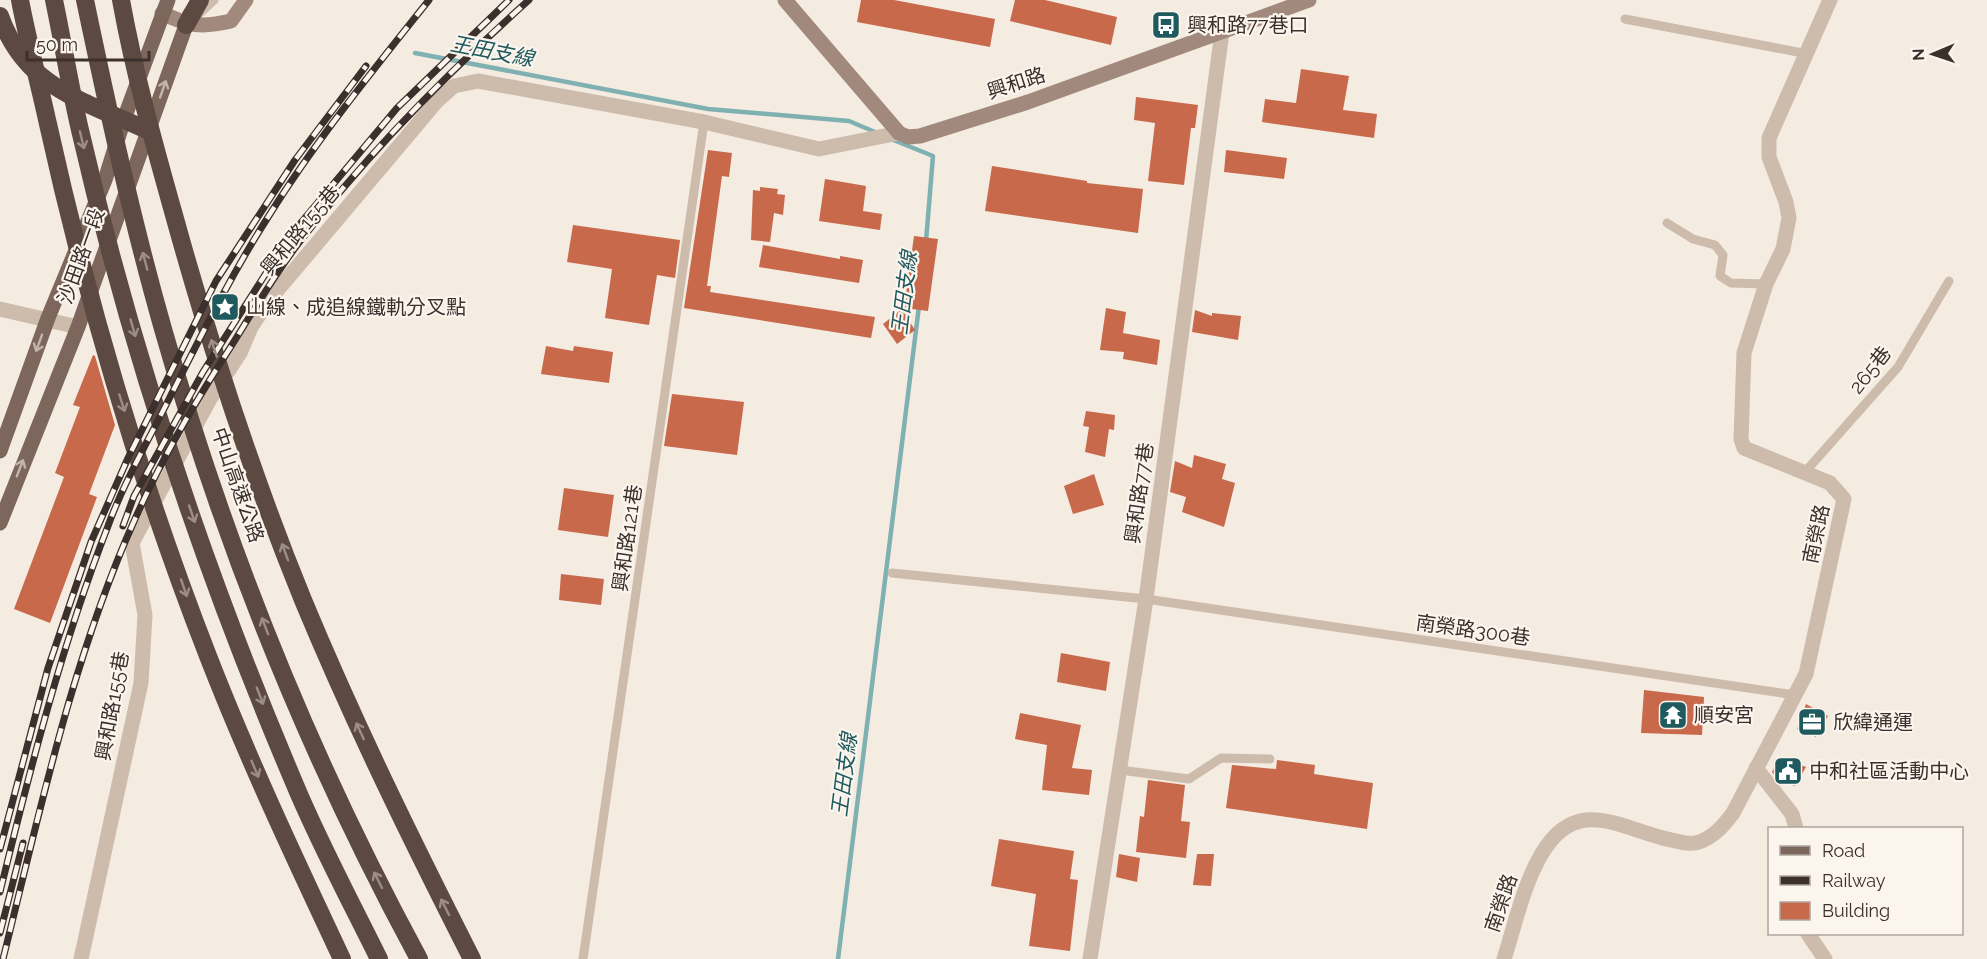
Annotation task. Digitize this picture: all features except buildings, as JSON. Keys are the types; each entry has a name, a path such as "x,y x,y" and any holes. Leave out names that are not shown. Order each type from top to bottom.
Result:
{"highway":[{"path":"20,0 61,182 98,329 148,488 207,655 274,814 342,959"},
{"path":"54,0 80,129 114,263 157,411 204,551 293,781 379,959"},
{"name":"中山高速公路","path":"85,0 118,162 163,330 214,491 325,775 419,959"},
{"path":"121,0 161,169 197,297 249,456 303,599 355,719 415,848 472,959"},
{"path":"186,25 200,0"},
{"path":"0,16 20,54 38,75 56,89 148,131"}],"main road":[{"name":"沙田路一段","path":"0,523 78,327 195,0"},
{"name":"沙田路一段","path":"0,450 48,318 105,180 164,3"}],"street":[{"path":"164,3 186,25 215,25 231,21 246,0"},
{"path":"785,0 898,133"},
{"name":"興和路","path":"898,133 908,137 920,136 1028,102 1309,0"},
{"name":"南榮路","path":"1504,959 1541,855 1560,831 1577,822 1591,819 1610,820 1667,840 1699,842 1718,831 1733,813 1806,675 1844,499 1830,483 1747,451 1741,439 1744,353 1766,284 1782,249 1789,218 1786,202 1767,147 1830,0"},
{"name":"興和路77巷","path":"1090,959 1146,599 1222,32"},
{"path":"0,37 20,54"},
{"name":"興和路155巷","path":"81,959 141,683 145,615 132,543 210,399 240,353 251,327 270,299 436,101 454,86 478,81 704,122 819,149 898,133"},
{"path":"0,309 48,318 78,327"},
{"path":"1756,768 1792,814 1796,827"},
{"path":"1809,935 1825,959"}],"lane":[{"path":"186,25 214,0"},
{"path":"1625,18 1808,54"},
{"name":"興和路121巷","path":"583,959 704,122"},
{"path":"1667,223 1693,238 1715,245 1723,255 1720,276 1731,283 1766,284"},
{"name":"265巷","path":"1805,472 1898,367 1949,281"},
{"name":"南榮路300巷","path":"892,573 1146,599 1795,695"},
{"path":"1120,771 1189,779 1221,758 1270,759"}],"waterway":[{"name":"王田支線","path":"415,53 708,109 849,121 875,132"},
{"name":"王田支線","path":"891,139 933,156 926,241"},
{"name":"王田支線","path":"838,959 919,306"}],"railway":[{"path":"0,892 35,753 76,616 114,510 129,478 217,305 270,214 326,132 429,0"},
{"path":"123,526 134,496 203,372 289,237 397,108 509,0"},
{"path":"3,959 44,792 75,681 113,572 135,519 167,453 271,282 324,211 407,117 529,0"},
{"path":"0,849 48,668 91,542 128,458 216,281 295,160 366,66"},
{"path":"0,933 23,843"}],"place":[{"name":"興和路77巷口","path":"1166,25"},
{"name":"山線、成追線鐵軌分叉點","path":"225,307"},
{"name":"順安宮","path":"1673,715"},
{"name":"欣緯通運","path":"1812,722"},
{"name":"中和社區活動中心","path":"1788,771"}]}
